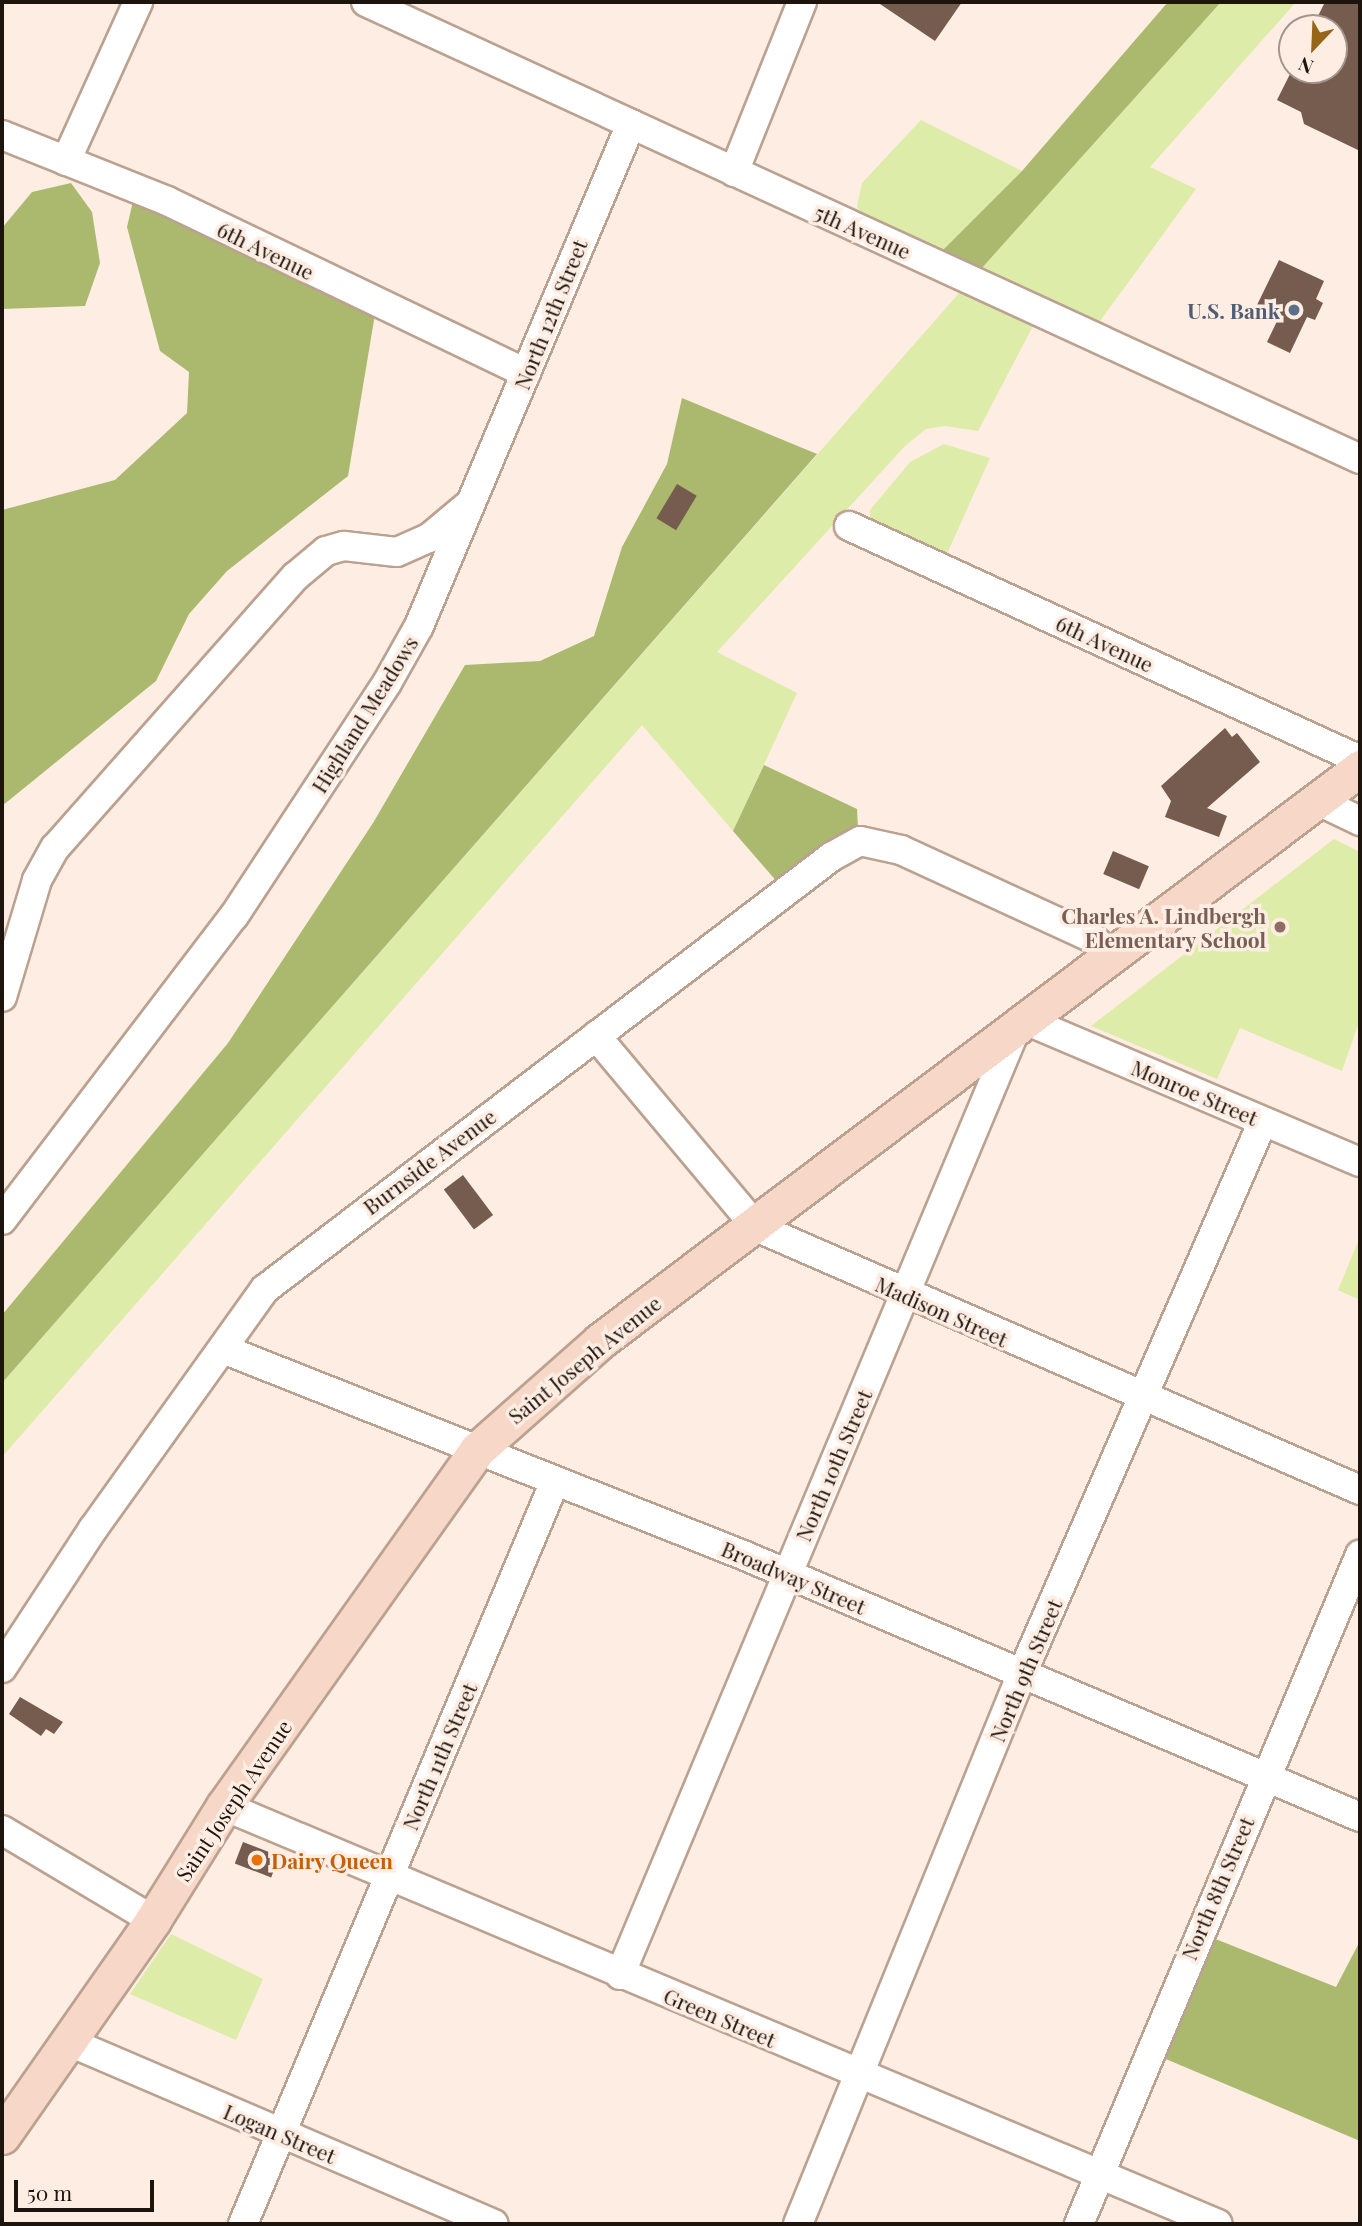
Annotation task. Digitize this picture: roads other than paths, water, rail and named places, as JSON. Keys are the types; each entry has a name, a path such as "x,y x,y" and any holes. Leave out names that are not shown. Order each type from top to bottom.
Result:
{"main road":[{"name":"Saint Joseph Avenue","path":"2,2136 153,1920 224,1806 477,1450 600,1341 1114,958 1360,768"}],"street":[{"path":"66,161 138,2"},
{"name":"5th Avenue","path":"366,2 1360,459"},
{"path":"734,172 802,2"},
{"name":"North 12th Street","path":"471,503 631,124"},
{"name":"6th Avenue","path":"2,135 167,201 526,373"},
{"path":"2,996 37,880 55,848 296,576 326,551 344,546 397,552 429,538 471,503"},
{"name":"Highland Meadows","path":"2,1220 234,916 387,683 419,626 471,503"},
{"name":"6th Avenue","path":"849,526 1360,760"},
{"path":"1316,800 1360,821"},
{"name":"Burnside Avenue","path":"2,1668 93,1530 265,1289 852,844 873,842 901,850 1092,938 1114,958"},
{"name":"Monroe Street","path":"1022,1027 1360,1162"},
{"name":"North 10th Street","path":"620,1975 904,1295 1022,1027"},
{"name":"Madison Street","path":"596,1036 756,1227 904,1295 1360,1489"},
{"name":"North 9th Street","path":"798,2224 1021,1676 1263,1121"},
{"name":"Broadway Street","path":"223,1349 788,1574 1021,1676 1360,1817"},
{"name":"North 11th Street","path":"243,2224 555,1481"},
{"name":"North 8th Street","path":"1079,2224 1264,1778 1360,1555"},
{"name":"Green Street","path":"224,1806 860,2076 1218,2224"},
{"path":"2,1830 153,1920"},
{"name":"Logan Street","path":"67,2041 493,2224"}],"place":[{"name":"U.S. Bank","path":"1294,310"},
{"name":"Charles A. Lindbergh Elementary School","path":"1280,927"},
{"name":"Dairy Queen","path":"257,1860"}]}
